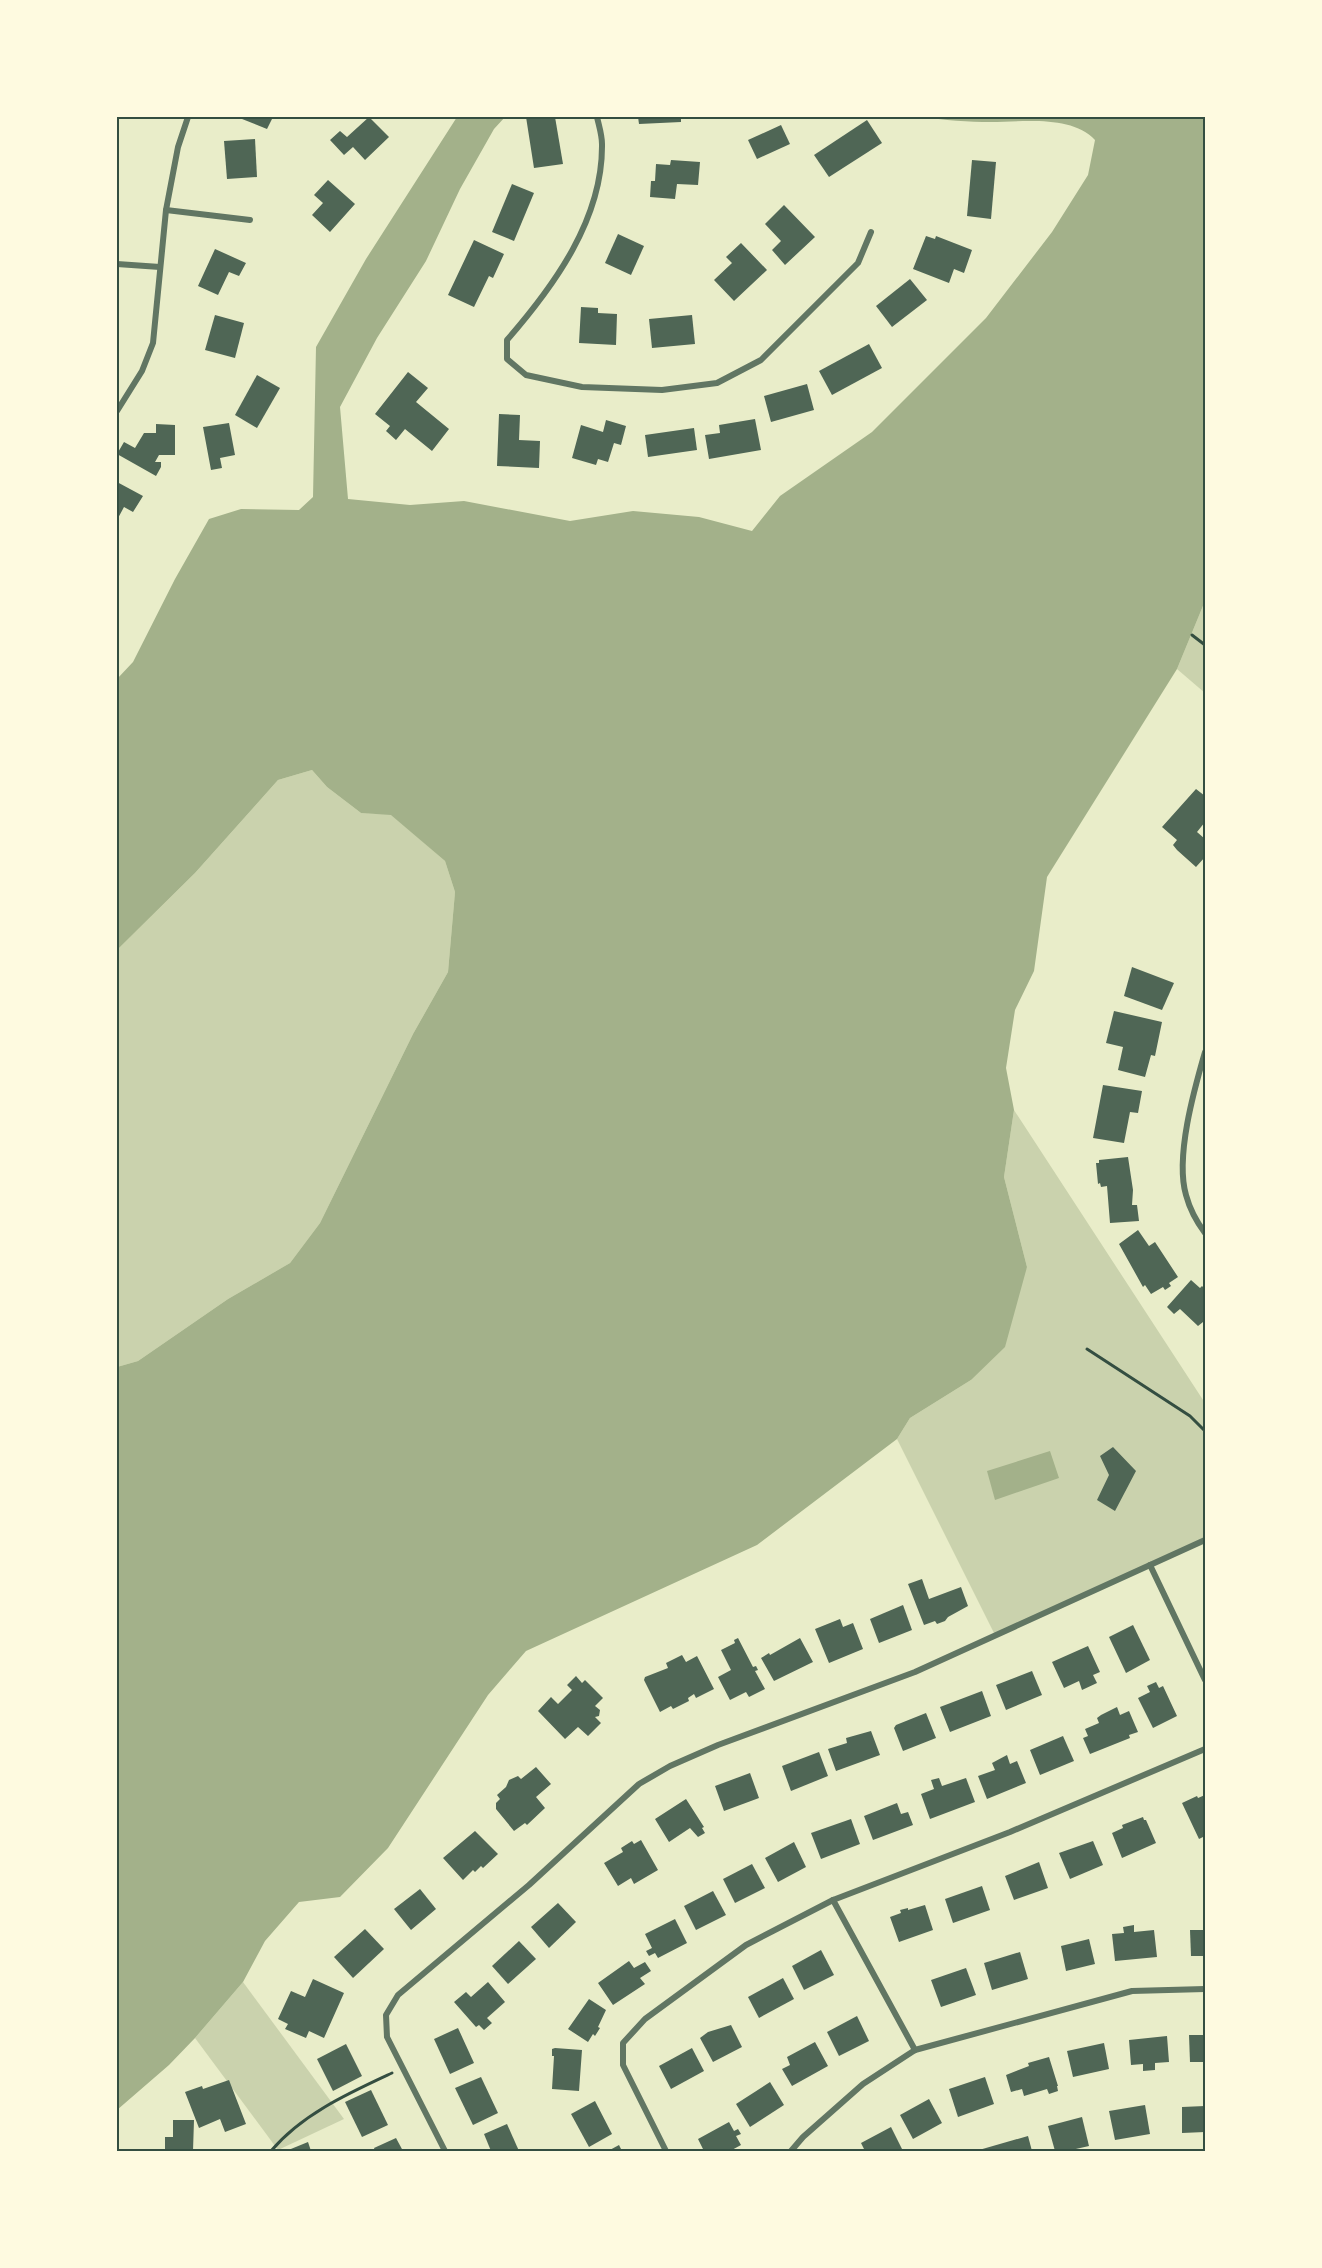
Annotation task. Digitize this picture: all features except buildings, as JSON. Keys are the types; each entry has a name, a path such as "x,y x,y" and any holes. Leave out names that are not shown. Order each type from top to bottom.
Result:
{"street":[{"path":"117,411 142,371 153,343 166,210 178,147 188,117"},
{"path":"597,117 602,144 598,189 584,229 537,305 507,340 507,359 525,375 582,387 662,390 717,383 761,360 858,263 871,232"},
{"path":"166,210 250,220"},
{"path":"117,264 160,267"},
{"path":"1205,1052 1186,1135 1184,1171 1188,1201 1193,1216 1205,1233"},
{"path":"445,2151 387,2037 386,2015 398,1995 529,1884 639,1784 670,1766 718,1745 915,1672 1205,1540"},
{"path":"1150,1565 1205,1680"},
{"path":"666,2151 623,2065 623,2043 645,2019 746,1945 833,1900 1010,1832 1205,1749"},
{"path":"833,1900 915,2050"},
{"path":"791,2151 803,2137 863,2084 915,2050 1132,1991 1205,1989"}],"path":[{"path":"1192,635 1205,645"},
{"path":"1087,1349 1190,1416 1205,1431"},
{"path":"271,2151 302,2123 342,2097 402,2069"}],"shaded area":[{"path":"457,117 505,117 494,129 460,189 426,261 377,338 340,407 348,499 410,505 464,501 570,521 633,511 699,517 752,531 780,496 872,432 986,318 1052,232 1088,175 1095,140 1074,127 1060,123 1032,121 974,122 921,117 1205,117 1205,601 1177,669 1047,877 1034,971 1015,1010 1006,1068 1014,1110 1004,1177 1027,1267 1005,1347 971,1380 910,1418 897,1439 757,1545 526,1651 488,1695 388,1848 340,1897 299,1902 265,1941 243,1982 195,2038 169,2065 117,2110 117,1367 138,1361 228,1299 290,1263 320,1223 413,1034 448,972 455,892 445,861 391,815 361,813 327,787 312,770 278,780 195,873 117,950 117,679 133,662 175,579 209,519 241,509 299,510 313,497 316,347 366,259"},
{"path":"1205,601 1205,693 1177,669"},
{"path":"312,770 327,787 361,813 391,814 445,861 455,892 448,972 413,1034 320,1223 290,1263 228,1299 138,1361 117,1367 117,950 195,873 278,780"},
{"path":"1014,1110 1205,1403 1205,1540 995,1635 897,1439 910,1418 971,1380 1027,1267 1004,1177"},
{"path":"1050,1451 1059,1478 995,1500 987,1471"},
{"path":"243,1982 344,2119 278,2150 195,2038"}]}
